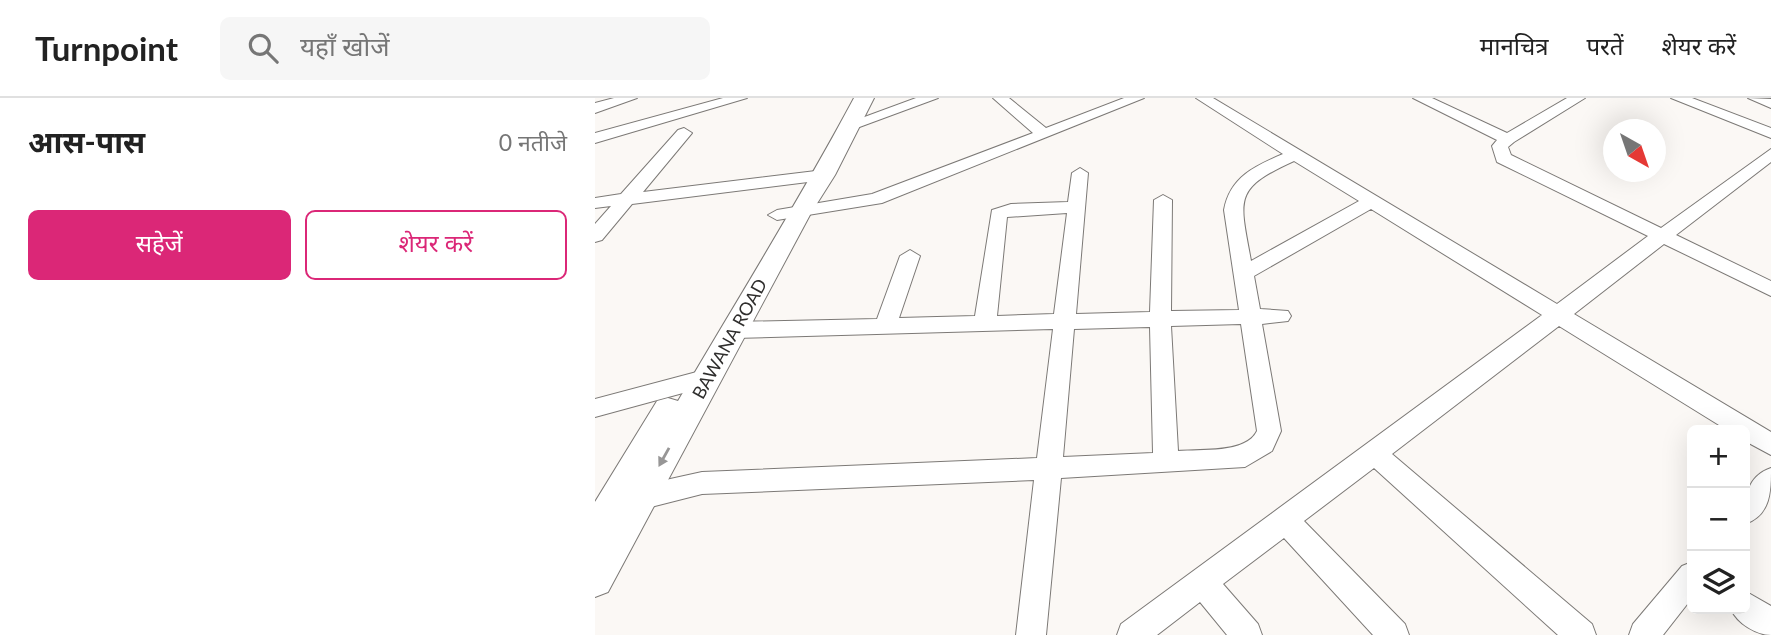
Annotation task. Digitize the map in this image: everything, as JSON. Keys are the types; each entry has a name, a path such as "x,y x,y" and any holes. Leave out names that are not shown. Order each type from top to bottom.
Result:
{"street":[{"path":"595,108 630,98"},
{"path":"595,138 740,98"},
{"name":"BAWANA ROAD","path":"595,579 643,497 696,381 788,214 813,176 848,112 864,98"},
{"path":"848,112 932,98"},
{"path":"1000,98 1044,134"},
{"path":"788,214 876,199 1137,98"},
{"path":"1203,98 1771,445"},
{"path":"1420,98 1508,139"},
{"path":"1678,98 1771,133"},
{"path":"1755,98 1771,104"},
{"path":"1566,100 1500,145 1503,158 1771,289"},
{"path":"595,236 684,132"},
{"path":"1132,635 1663,236 1760,174 1771,153"},
{"path":"603,511 643,497 702,482 1166,463 1245,456 1263,444 1269,431 1233,210 1234,195 1243,181 1252,174 1295,155"},
{"path":"1031,635 1062,322 1080,173"},
{"path":"595,203 813,176"},
{"path":"1163,200 1160,320 1166,463"},
{"path":"1244,273 1371,202"},
{"path":"985,324 998,214 1011,209 1076,207"},
{"name":"BAWANA ROAD","path":"595,534 603,511 733,330 788,214"},
{"path":"885,327 910,256"},
{"path":"733,330 1280,316"},
{"path":"595,408 696,381"},
{"path":"1375,454 1581,635"},
{"path":"1750,506 1771,480"},
{"path":"1286,521 1394,635"},
{"path":"1203,582 1247,635"},
{"path":"1644,635 1687,582"},
{"path":"1750,609 1771,624"}]}
